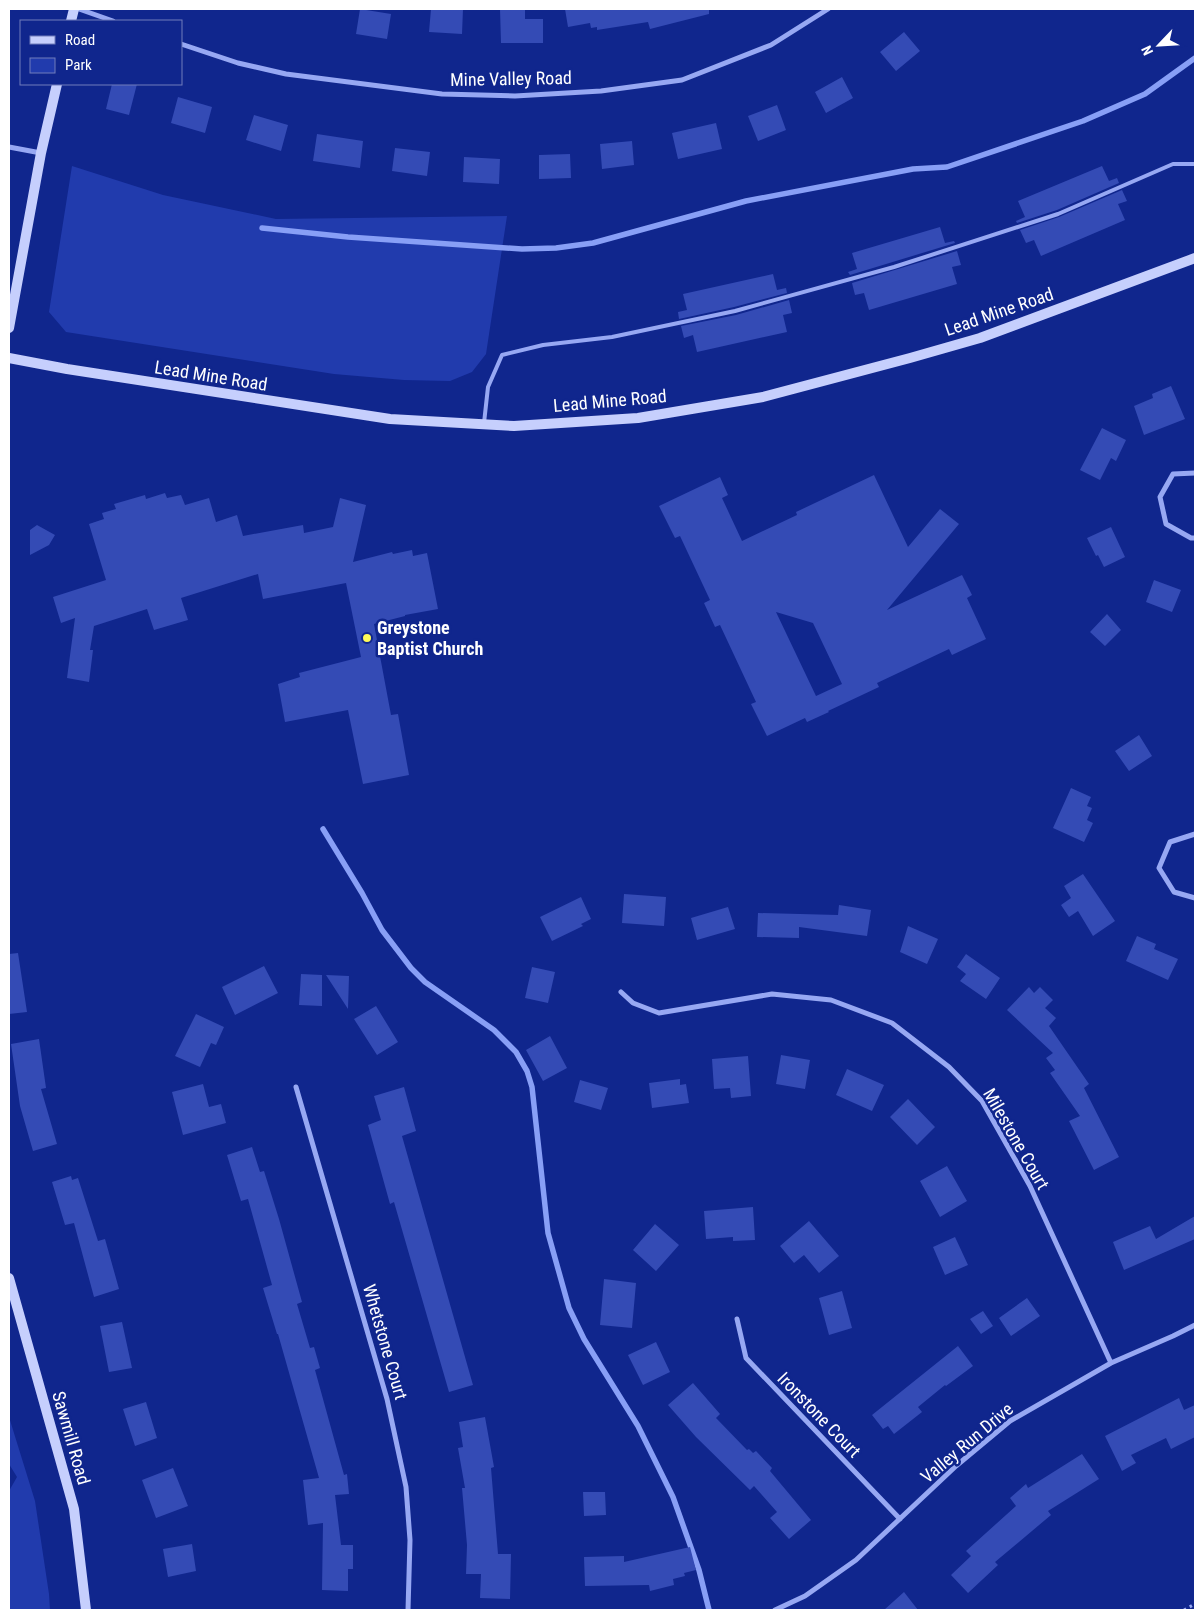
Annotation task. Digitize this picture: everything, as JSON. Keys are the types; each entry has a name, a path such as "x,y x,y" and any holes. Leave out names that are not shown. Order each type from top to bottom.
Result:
{"main road":[{"path":"9,328 41,153 57,85"},
{"name":"Lead Mine Road","path":"9,358 67,370 390,419 514,426 638,418 763,397 980,338 1195,258"},
{"name":"Sawmill Road","path":"9,1278 74,1509 86,1610"}],"street":[{"path":"80,9 111,20"},
{"name":"Mine Valley Road","path":"182,44 238,63 286,74 442,94 524,95 601,91 682,80 771,45 828,9"},
{"path":"9,147 41,153"},
{"path":"1195,473 1173,474 1160,497 1166,524 1191,538 1195,538"},
{"path":"1195,834 1170,842 1159,868 1174,892 1195,898"},
{"name":"Milestone Court","path":"621,992 633,1003 659,1012 772,994 831,1000 892,1023 949,1067 982,1101 1030,1186 1112,1362"},
{"name":"Whetstone Court","path":"296,1087 387,1399 406,1487 410,1540 408,1610"},
{"name":"Ironstone Court","path":"737,1319 746,1358 900,1519"},
{"name":"Valley Run Drive","path":"775,1610 804,1596 856,1560 956,1466 1010,1421 1112,1362 1195,1325"}],"lane":[{"path":"484,424 488,388 502,356 543,345 612,337 736,311 894,267 1058,214 1173,164 1195,164"}],"path":[{"path":"1184,1610 1195,1604"}],"green space":[{"path":"72,166 163,195 276,219 507,216 486,354 472,372 450,381 404,380 334,374 66,332 49,312"},
{"path":"9,1417 35,1501 50,1610 9,1610 9,1491 17,1477 9,1464"}],"building":[{"path":"360,9 391,14 387,39 356,34"},
{"path":"431,9 463,9 462,34 429,32"},
{"path":"500,9 525,9 525,19 543,19 543,43 501,43"},
{"path":"565,9 709,9 709,14 650,29 648,22 597,30 597,27 591,28 590,23 568,27"},
{"path":"904,32 920,51 896,71 880,52"},
{"path":"842,77 853,98 826,113 815,92"},
{"path":"112,85 137,85 129,115 106,109"},
{"path":"178,97 212,107 205,133 171,123"},
{"path":"777,105 786,130 758,141 748,116"},
{"path":"254,115 288,125 281,151 246,140"},
{"path":"716,123 722,149 678,159 672,133"},
{"path":"317,134 363,141 360,168 313,161"},
{"path":"632,141 634,165 602,169 600,144"},
{"path":"395,148 430,152 427,176 392,171"},
{"path":"570,154 571,178 539,179 539,155"},
{"path":"464,157 500,159 499,184 463,182"},
{"path":"1102,166 1109,181 1117,178 1119,183 1057,210 1017,223 1016,221 1025,217 1018,201"},
{"path":"1122,190 1127,201 1118,204 1125,220 1041,256 1034,240 1026,243 1020,230 1059,217"},
{"path":"940,227 945,243 954,241 955,243 850,275 848,272 857,269 852,253"},
{"path":"957,251 961,265 952,267 957,284 869,310 864,293 855,295 852,283"},
{"path":"773,274 777,290 786,288 787,293 679,319 678,312 687,310 683,294"},
{"path":"789,300 792,313 783,315 787,332 697,352 693,335 684,338 681,326 736,315"},
{"path":"1171,386 1185,419 1144,435 1134,406 1153,398 1152,394"},
{"path":"1102,428 1126,440 1116,461 1111,458 1100,480 1080,470"},
{"path":"874,475 908,547 940,509 959,524 887,610 962,575 972,595 967,598 986,639 952,655 949,649 877,683 879,687 829,712 807,722 805,718 767,736 751,704 756,702 720,625 715,627 704,603 710,600 680,536 675,538 659,506 720,477 728,495 722,498 742,541 797,515 796,512","holes":["776,612 813,623 842,684 816,696"]},
{"name":"Greystone Baptist Church","path":"165,493 167,498 181,495 185,505 209,498 216,522 237,515 243,536 303,525 304,533 333,527 340,498 366,505 353,562 392,552 393,554 412,550 413,556 427,553 438,609 405,615 374,624 391,715 398,714 409,775 363,784 348,710 285,722 278,684 300,677 299,673 361,657 346,583 263,599 258,574 181,598 188,620 154,630 147,609 94,626 90,650 93,650 89,682 67,678 75,618 61,623 53,597 106,580 89,524 104,519 102,513 116,509 114,504 145,495 146,499"},
{"path":"37,525 55,535 49,545 30,555 30,530"},
{"path":"1111,527 1125,557 1104,567 1087,538"},
{"path":"1154,580 1181,590 1172,612 1146,602"},
{"path":"1107,614 1121,630 1105,646 1090,632"},
{"path":"1139,735 1152,756 1129,771 1115,751"},
{"path":"1071,788 1091,797 1087,806 1092,808 1087,820 1093,823 1084,842 1053,828"},
{"path":"1083,874 1115,921 1093,936 1078,911 1069,917 1061,905 1071,898 1064,886"},
{"path":"624,894 666,897 664,926 622,923"},
{"path":"581,897 591,919 581,924 583,926 552,941 540,917"},
{"path":"839,905 871,910 867,936 799,927 799,938 757,937 758,913 838,915"},
{"path":"728,907 735,929 697,940 691,918"},
{"path":"908,926 938,939 927,964 900,952"},
{"path":"1137,936 1156,944 1154,949 1178,959 1168,980 1126,961"},
{"path":"18,953 27,1012 9,1014 9,954"},
{"path":"966,954 1000,978 986,999 960,981 966,974 957,967"},
{"path":"264,966 278,993 235,1015 222,987"},
{"path":"532,967 555,972 548,1003 525,998"},
{"path":"301,974 322,975 322,1006 299,1005"},
{"path":"326,975 349,976 348,1009"},
{"path":"1029,987 1034,993 1040,987 1053,1000 1045,1008 1056,1018 1049,1026 1089,1084 1084,1088 1119,1157 1094,1170 1069,1121 1080,1116 1050,1073 1055,1070 1046,1058 1053,1053 1007,1010"},
{"path":"376,1006 398,1042 377,1055 354,1019"},
{"path":"196,1014 224,1027 216,1045 211,1043 200,1067 175,1056"},
{"path":"550,1036 567,1068 543,1081 526,1050"},
{"path":"39,1039 46,1088 41,1089 57,1144 33,1151 20,1106 11,1044"},
{"path":"781,1055 810,1060 805,1089 776,1084"},
{"path":"748,1056 751,1096 731,1098 730,1088 714,1089 712,1059"},
{"path":"847,1069 884,1085 872,1111 836,1095"},
{"path":"680,1079 680,1085 686,1084 689,1103 652,1108 649,1083"},
{"path":"580,1080 608,1088 601,1110 574,1102"},
{"path":"203,1084 209,1107 221,1104 226,1123 183,1135 172,1092"},
{"path":"404,1087 416,1131 402,1136 473,1385 449,1392 394,1202 390,1204 368,1125 381,1120 374,1096"},
{"path":"908,1099 935,1127 917,1145 890,1117"},
{"path":"252,1147 260,1172 264,1171 279,1219 302,1302 297,1304 310,1348 314,1347 320,1368 315,1370 344,1475 347,1474 349,1494 335,1495 341,1545 353,1545 353,1569 348,1569 348,1591 322,1590 323,1523 308,1525 303,1480 319,1478 263,1288 272,1285 248,1199 241,1201 227,1155"},
{"path":"947,1166 967,1201 940,1217 920,1181"},
{"path":"71,1176 72,1180 78,1178 98,1241 105,1239 119,1289 94,1297 74,1223 65,1225 52,1182"},
{"path":"753,1207 755,1240 733,1241 733,1237 706,1239 704,1211"},
{"path":"1195,1216 1195,1239 1124,1270 1113,1242 1150,1226 1156,1239"},
{"path":"809,1221 839,1256 819,1273 804,1255 794,1263 780,1246"},
{"path":"655,1224 679,1245 656,1271 633,1250"},
{"path":"955,1237 968,1265 945,1275 933,1247"},
{"path":"604,1279 636,1283 632,1328 600,1325"},
{"path":"842,1291 852,1328 829,1335 819,1298"},
{"path":"1027,1298 1040,1316 1011,1336 999,1318"},
{"path":"983,1311 993,1326 981,1334 970,1319"},
{"path":"122,1322 132,1368 109,1372 100,1326"},
{"path":"656,1342 670,1372 643,1385 628,1355"},
{"path":"958,1346 973,1366 945,1385 918,1407 922,1412 894,1434 888,1426 883,1429 872,1415"},
{"path":"693,1383 720,1414 716,1418 747,1450 749,1449 753,1453 756,1451 772,1468 770,1471 811,1520 789,1539 770,1518 777,1512 754,1486 750,1490 696,1437 668,1405"},
{"path":"1179,1398 1184,1410 1195,1405 1195,1437 1171,1449 1166,1438 1131,1455 1136,1463 1122,1471 1105,1436"},
{"path":"146,1402 157,1438 135,1446 123,1409"},
{"path":"485,1417 494,1467 491,1468 498,1554 511,1554 510,1599 480,1598 481,1574 466,1574 467,1545 462,1488 465,1488 458,1448 463,1447 459,1422"},
{"path":"1082,1454 1099,1479 1048,1511 1051,1515 995,1562 998,1565 968,1593 951,1575 971,1556 966,1551 1016,1506 1010,1498 1026,1484 1028,1488"},
{"path":"173,1468 188,1506 156,1518 142,1480"},
{"path":"583,1492 605,1492 606,1515 584,1516"},
{"path":"192,1544 196,1571 168,1577 163,1549"},
{"path":"690,1547 696,1570 684,1573 685,1576 673,1579 674,1585 650,1591 649,1585 585,1586 584,1557 624,1556 624,1562"},
{"path":"904,1592 918,1610 884,1610"}],"waterway":[{"path":"262,228 348,237 522,249 556,248 593,243 746,201 913,169 947,167 1083,121 1145,94 1195,58"},
{"path":"323,829 382,930 411,968 425,982 494,1030 516,1052 527,1071 532,1087 548,1233 569,1308 584,1339 638,1426 673,1497 699,1570 709,1610"}],"place":[{"name":"Greystone Baptist Church","path":"367,638"}]}
